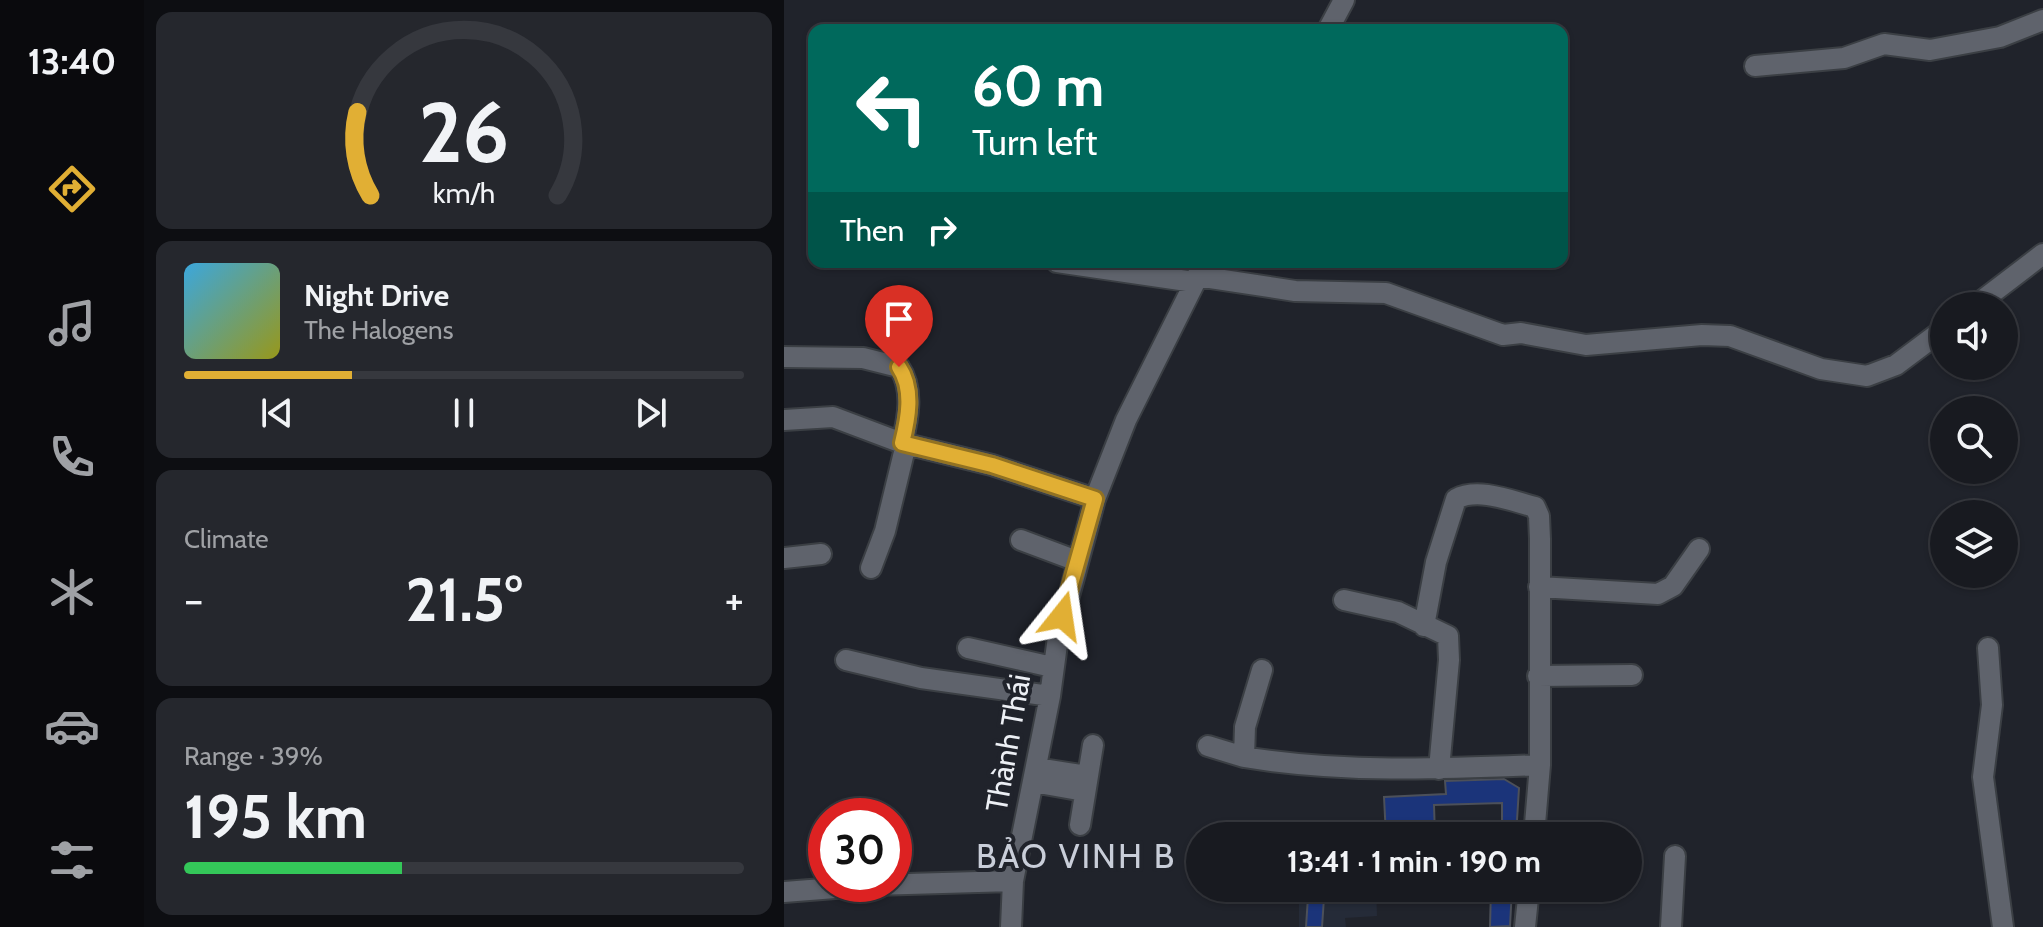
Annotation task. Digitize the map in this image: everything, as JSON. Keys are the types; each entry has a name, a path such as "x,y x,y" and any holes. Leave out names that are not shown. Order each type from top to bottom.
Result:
{"street":[{"path":"1331,24 1344,0"},
{"path":"1755,66 1844,58 1884,44 1930,50 2000,37 2043,20"},
{"path":"1993,292 2043,254"},
{"path":"1134,268 1198,273 1295,291 1386,293 1503,335 1521,333 1570,344 1730,336 1839,374 1880,373 1930,339"},
{"name":"Thành Thái","path":"1011,927 1013,881 1050,696 1052,667 1077,561 1095,499 1126,420 1198,273"},
{"path":"784,357 863,358 899,367 908,381 904,444 885,531 871,568"},
{"path":"784,420 833,417 904,444 992,465 1095,499"},
{"path":"1424,626 1436,562 1456,499 1465,495 1496,497 1535,507 1539,516 1540,765 1535,822"},
{"path":"1021,540 1077,561"},
{"path":"1539,587 1658,594 1673,586 1699,549"},
{"path":"784,558 821,554"},
{"path":"1344,600 1398,612 1450,639 1439,769"},
{"path":"968,648 1052,667"},
{"path":"1988,648 1992,705 1983,777 2003,927"},
{"path":"846,660 921,678 1050,696"},
{"path":"1244,757 1248,712 1262,670"},
{"path":"1538,676 1632,675"},
{"path":"1080,825 1093,745"},
{"path":"1208,746 1244,757 1311,765 1439,769 1540,765"},
{"path":"1035,775 1086,783"},
{"path":"1671,927 1675,856"},
{"path":"784,892 873,885 1013,881"},
{"path":"1525,927 1528,902"}],"shaded area":[{"path":"1299,902 1376,902 1377,916 1345,918 1346,927 1299,927"}],"building":[{"path":"1504,779 1519,788 1517,822 1502,822 1502,803 1434,805 1435,822 1385,822 1384,797 1446,794 1445,781"},
{"path":"1308,902 1324,902 1322,927 1306,927"},
{"path":"1491,902 1511,902 1510,926 1490,927"}],"district":[{"name":"BẢO VINH B","path":"1076,856"}],"route":[{"path":"899,367 908,381 906,429 902,443 961,456 1095,499 1062,616"}]}
